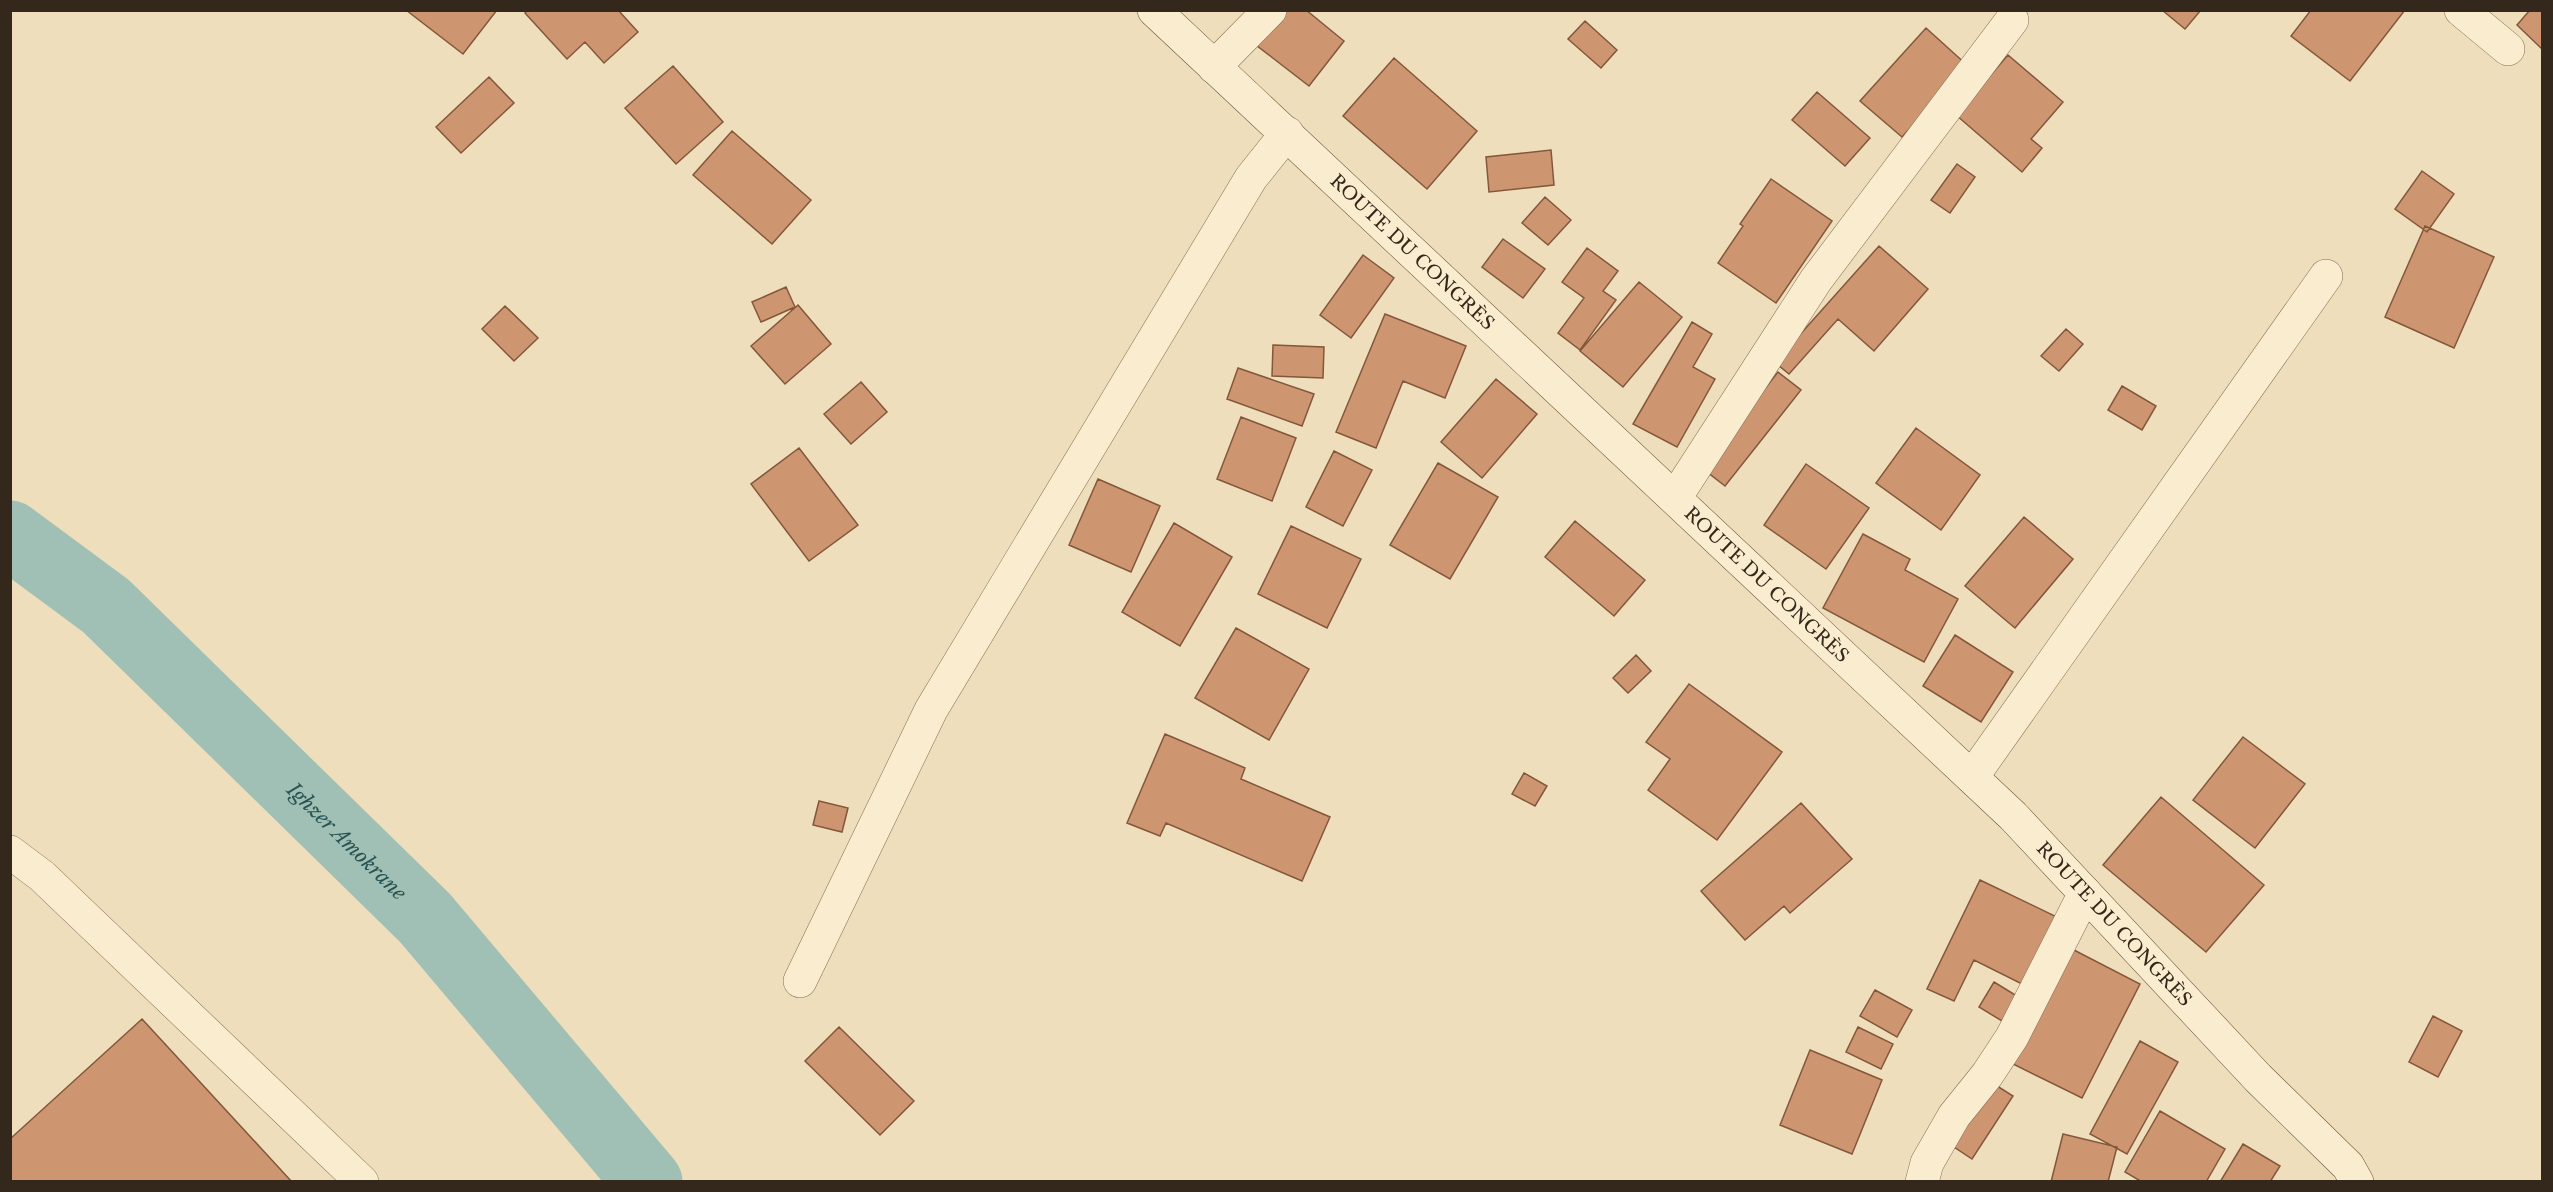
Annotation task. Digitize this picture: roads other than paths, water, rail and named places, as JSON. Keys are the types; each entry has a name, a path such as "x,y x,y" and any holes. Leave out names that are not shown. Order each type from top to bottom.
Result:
{"street":[{"name":"ROUTE DU CONGRÈS","path":"1154,10 2013,816 2258,1078 2348,1166 2357,1182"},
{"path":"1214,67 1270,10"},
{"path":"2461,10 2508,49"},
{"path":"1675,498 1816,280 2012,20"},
{"path":"800,981 930,710 1251,177 1287,133"},
{"path":"1972,777 2326,276"},
{"path":"10,852 42,876 362,1182"},
{"path":"1922,1182 1928,1162 1954,1116 1987,1075 2012,1037 2085,892"}],"waterway":[{"name":"Ighzer Amokrane","path":"10,535 106,606 425,918 648,1182"}]}
